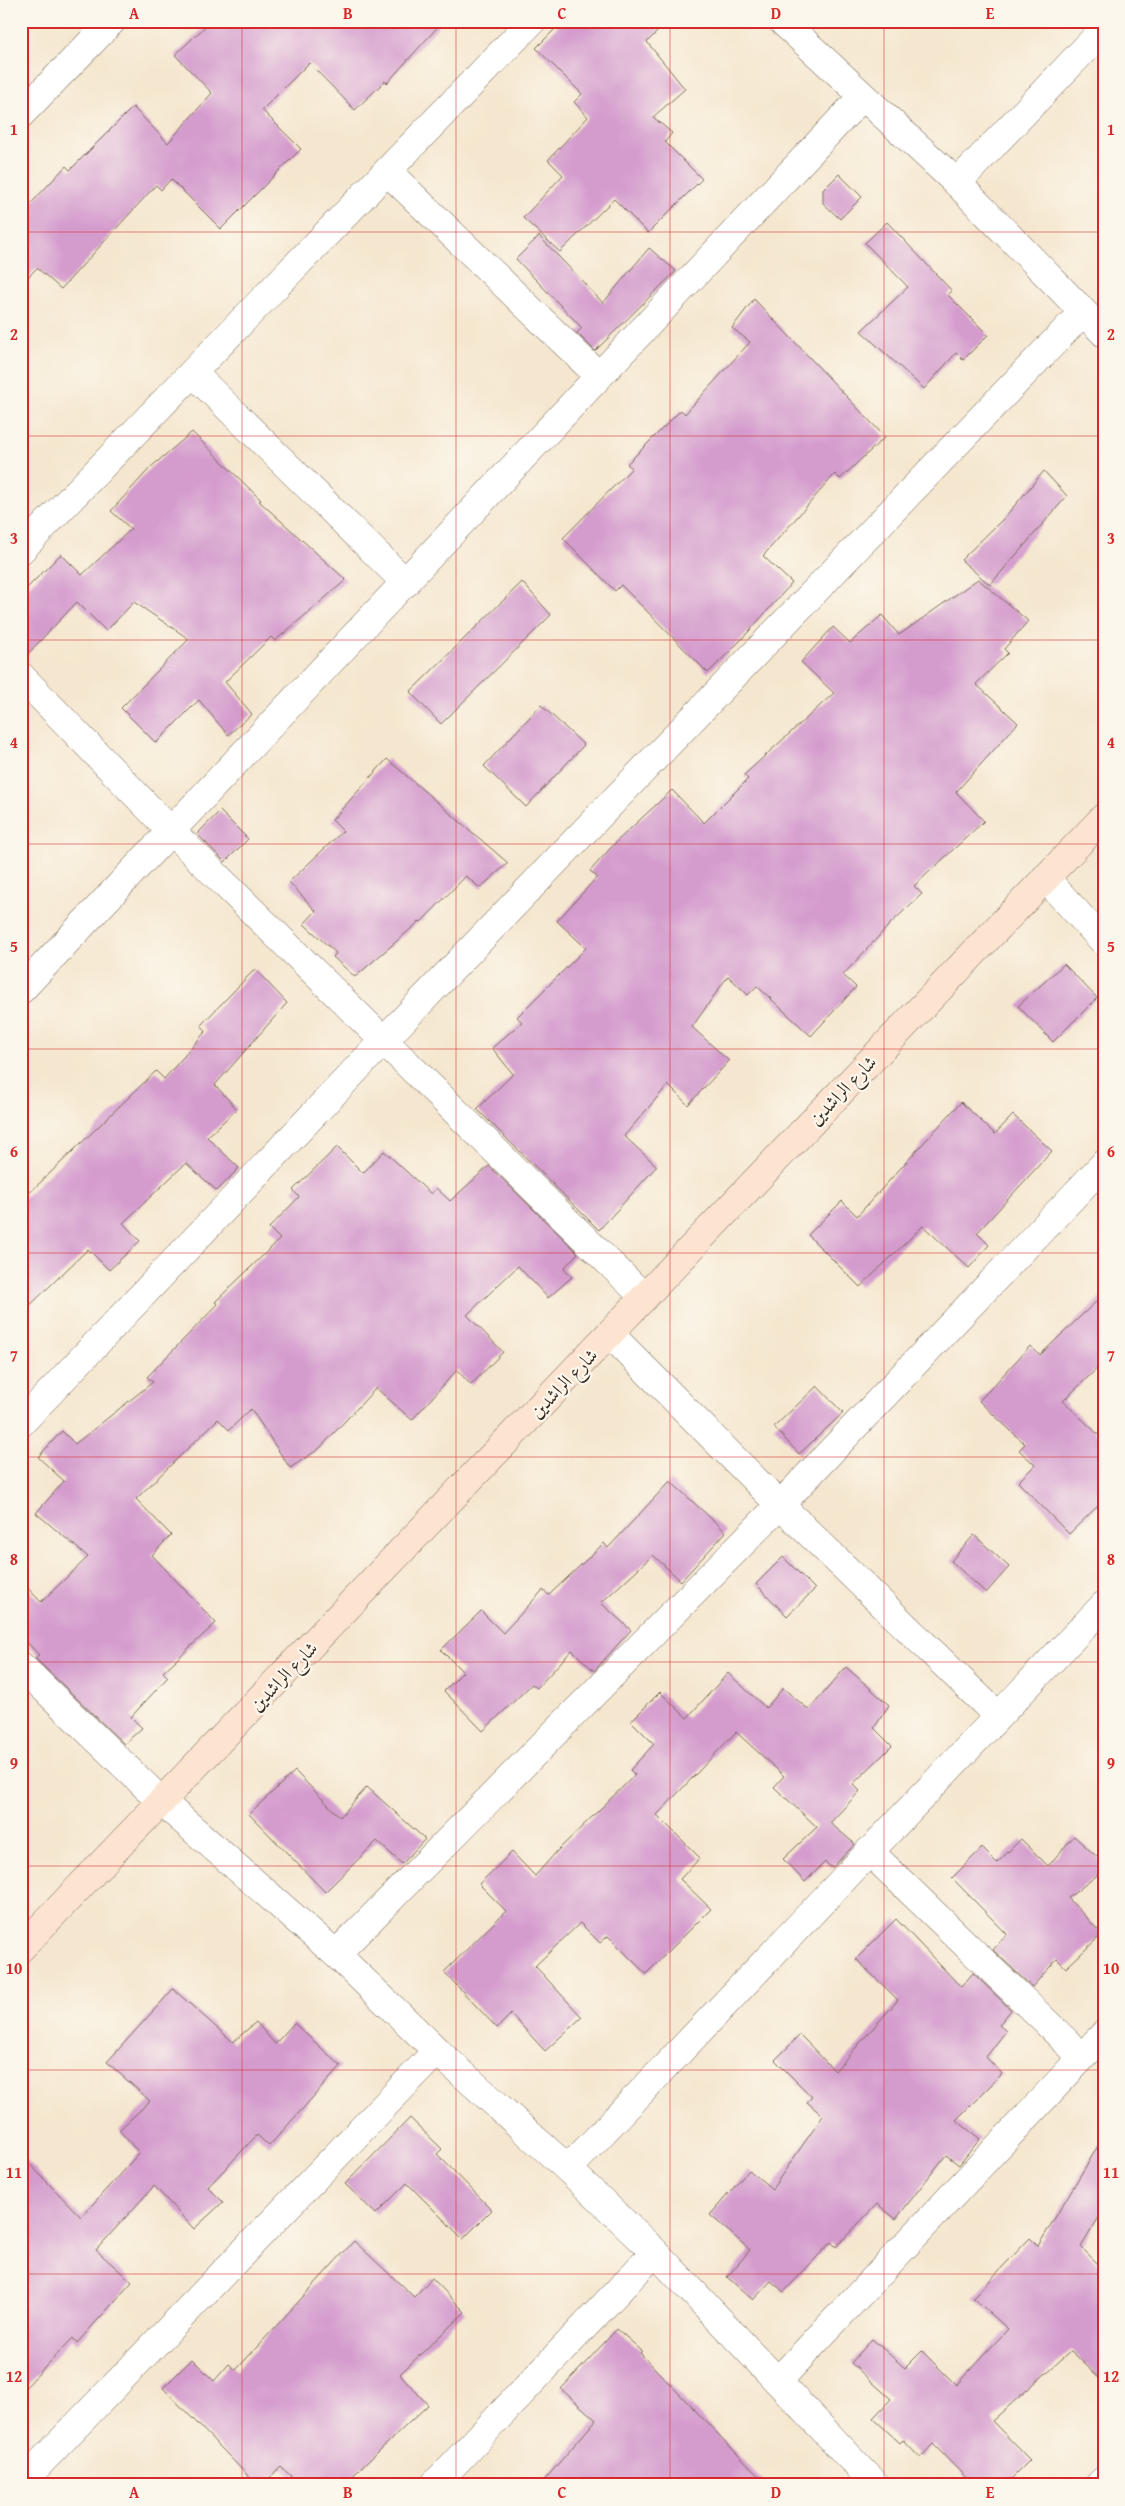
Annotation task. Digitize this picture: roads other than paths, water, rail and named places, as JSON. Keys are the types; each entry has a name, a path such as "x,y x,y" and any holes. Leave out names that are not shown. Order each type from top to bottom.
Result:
{"street":[{"path":"21,114 112,21"},
{"path":"21,550 532,21"},
{"path":"782,21 957,183 1082,313 1104,333"},
{"path":"957,183 1104,29"},
{"path":"21,990 862,97"},
{"path":"388,172 599,376"},
{"path":"21,1424 384,1040 1082,313"},
{"path":"193,374 406,583"},
{"path":"21,676 171,831 644,1298"},
{"name":"شارع الراشدين","path":"21,1948 1104,817"},
{"path":"1045,878 1104,942"},
{"path":"336,1954 780,1505 1104,1164"},
{"path":"610,1334 780,1505 998,1716"},
{"path":"568,2169 1104,1605"},
{"path":"21,1666 162,1802 336,1954 437,2051 568,2169 654,2252 778,2381 868,2482"},
{"path":"869,1851 1081,2056"},
{"path":"778,2381 1081,2056 1104,2034"},
{"path":"21,2483 437,2051"},
{"path":"434,2485 654,2252"},
{"path":"1099,2485 1104,2480"}]}
